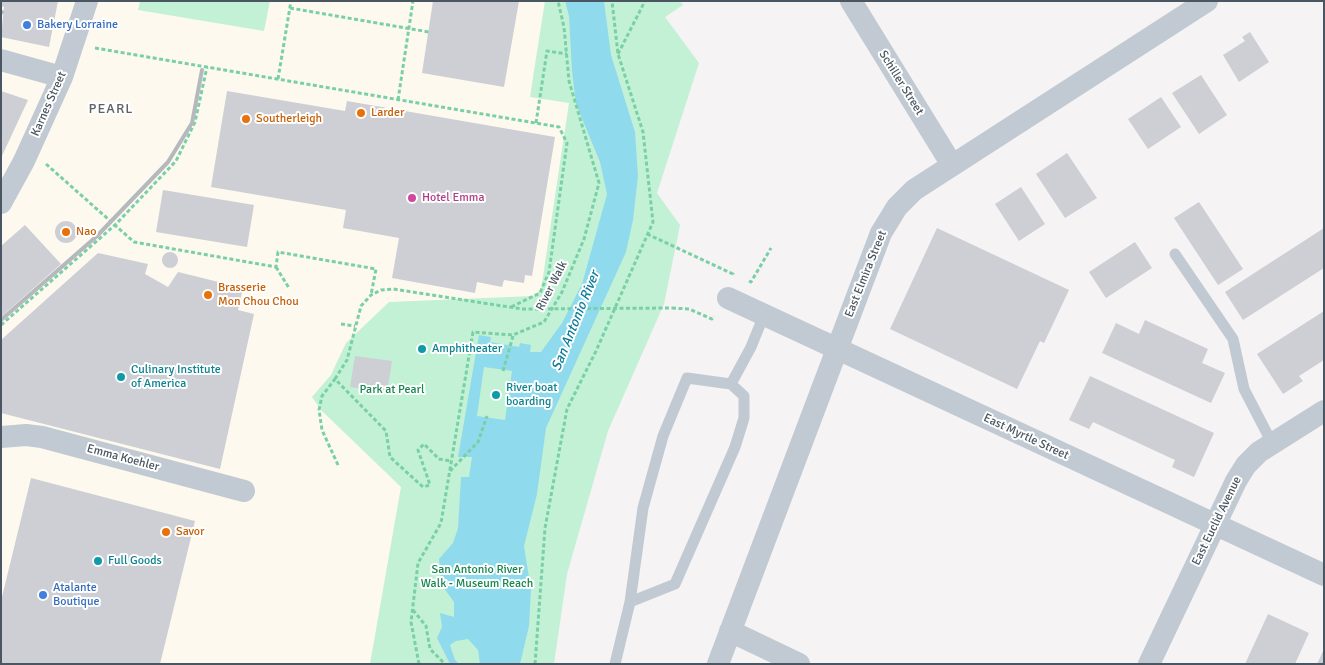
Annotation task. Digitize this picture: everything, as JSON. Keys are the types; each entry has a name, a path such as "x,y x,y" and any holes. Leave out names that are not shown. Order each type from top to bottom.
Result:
{"street":[{"name":"Karnes Street","path":"1,203 62,77 87,1"},
{"name":"Schiller Street","path":"851,1 952,165"},
{"name":"East Elmira Street","path":"718,664 881,233 897,207 914,190 1207,1"},
{"path":"1,60 62,77"},
{"name":"East Myrtle Street","path":"725,297 1324,575"},
{"name":"East Euclid Avenue","path":"1149,664 1236,480 1246,465 1259,452 1272,443 1324,411"},
{"name":"Emma Koehler","path":"1,437 26,435 42,437 244,491"},
{"path":"730,631 798,664"}],"lane":[{"path":"1175,254 1233,340 1244,389 1272,443"},
{"path":"731,384 751,347 764,314"},
{"path":"615,664 630,602 643,508 663,436 687,378 731,384 744,396 744,418 736,447 675,584 630,602"}],"path":[{"path":"278,79 291,1"},
{"path":"398,100 413,1"},
{"name":"River Walk","path":"419,664 411,622 418,563 441,523 473,332 513,335 544,322 562,292 584,239 599,183 569,81 564,27 558,1"},
{"path":"535,664 545,528 567,409 596,351 653,222 643,132 618,54 612,1"},
{"path":"618,54 645,1"},
{"path":"290,8 428,32"},
{"path":"74,44 559,127 567,143 549,272 540,294 511,308"},
{"path":"536,123 547,51 567,54"},
{"path":"1,325 115,225 176,161 196,122 207,67"},
{"path":"29,148 134,242 276,267"},
{"path":"338,465 322,430 318,410 322,396 347,360 361,306 371,296 381,290 393,289 511,308 672,308 689,309 712,319 725,297 734,274 648,234"},
{"path":"751,282 771,248"},
{"path":"289,288 276,267 278,252 376,269 371,296"},
{"path":"341,324 355,326"},
{"path":"503,371 513,335"},
{"path":"335,379 386,431 390,457 423,487 430,485 418,450 424,444 439,459 451,462"},
{"path":"449,471 478,442 486,416"},
{"path":"412,609 426,626 430,649 445,664"}],"shaded area":[{"path":"1,1 545,1 533,75 569,103 541,290 533,296 346,343 331,375 312,397 321,410 401,487 370,664 1,664"}],"green space":[{"path":"140,1 270,1 264,31 138,10"},
{"name":"San Antonio River Walk - Museum Reach","path":"545,1 680,1 683,5 665,17 699,63 657,193 680,225 664,304 608,431 567,574 554,664 370,664 401,487 321,410 312,397 331,375 346,343 389,302 533,296 541,290 569,103 530,97"}],"water":[{"name":"San Antonio River","path":"565,1 604,1 611,55 635,132 638,176 633,220 626,252 546,428 537,494 524,546 531,590 529,626 520,664 480,664 478,650 468,639 456,641 450,645 455,660 459,664 450,664 437,638 442,627 440,613 454,617 454,602 441,584 439,559 453,543 458,528 461,477 469,477 472,457 458,457 479,335 491,337 490,342 519,347 520,343 531,345 530,352 541,352 562,323 582,284 607,194 600,162 576,104 569,16","holes":["484,367 512,371 505,420 477,416"]}],"building":[{"path":"1,1 58,1 49,47 1,37 4,7 1,6"},
{"path":"433,1 519,1 504,87 422,73"},
{"path":"1250,32 1269,62 1239,82 1223,55 1245,41 1242,37"},
{"path":"1201,75 1227,115 1199,134 1172,93"},
{"path":"1,91 28,100 1,158"},
{"name":"Hotel Emma","path":"227,91 345,111 347,101 555,137 532,276 525,275 524,283 504,280 502,287 477,282 475,293 392,278 399,238 343,228 346,210 211,187"},
{"path":"1161,97 1181,127 1148,149 1128,119"},
{"path":"1067,153 1097,198 1065,218 1036,174"},
{"path":"1021,187 1045,224 1019,241 995,204"},
{"path":"163,190 254,205 247,247 156,232"},
{"path":"1199,202 1243,269 1218,285 1174,218"},
{"name":"Nao","path":"66,221 74,224 77,232 74,240 66,243 58,240 55,232 58,224"},
{"path":"25,225 61,264 1,317 1,246"},
{"path":"937,228 1069,290 1044,343 1040,341 1017,389 890,329"},
{"path":"1324,228 1324,268 1243,320 1225,292"},
{"path":"1135,242 1152,268 1106,298 1089,272"},
{"path":"170,252 178,260 170,268 162,260"},
{"name":"Culinary Institute of America","path":"98,253 148,264 145,274 168,287 178,272 243,288 238,310 254,314 220,469 1,413 1,340"},
{"path":"1324,311 1324,360 1299,376 1303,381 1283,394 1257,354"},
{"path":"1145,320 1208,349 1202,363 1225,373 1211,403 1102,353 1116,323 1139,334"},
{"path":"355,356 392,361 387,393 350,387"},
{"path":"1090,376 1214,433 1194,477 1172,467 1175,460 1093,422 1089,429 1069,420"},
{"name":"Full Goods","path":"31,478 195,521 160,664 1,664 1,601"},
{"path":"1268,614 1309,633 1295,664 1245,664"},
{"path":"1324,649 1324,664 1317,664"}],"railway":[{"path":"1,320 97,236 168,162 192,123 202,70"}],"place":[{"name":"Bakery Lorraine","path":"27,25"},
{"name":"Larder","path":"361,113"},
{"name":"Southerleigh","path":"246,119"},
{"name":"Hotel Emma","path":"412,198"},
{"name":"Nao","path":"66,232"},
{"name":"Brasserie Mon Chou Chou","path":"208,295"},
{"name":"Amphitheater","path":"422,349"},
{"name":"Culinary Institute of America","path":"121,377"},
{"name":"River boat boarding","path":"496,395"},
{"name":"Savor","path":"166,532"},
{"name":"Full Goods","path":"98,561"},
{"name":"Atalante Boutique","path":"43,595"}],"district":[{"name":"PEARL","path":"111,109"}],"park label":[{"name":"Park at Pearl","path":"392,390"}]}
